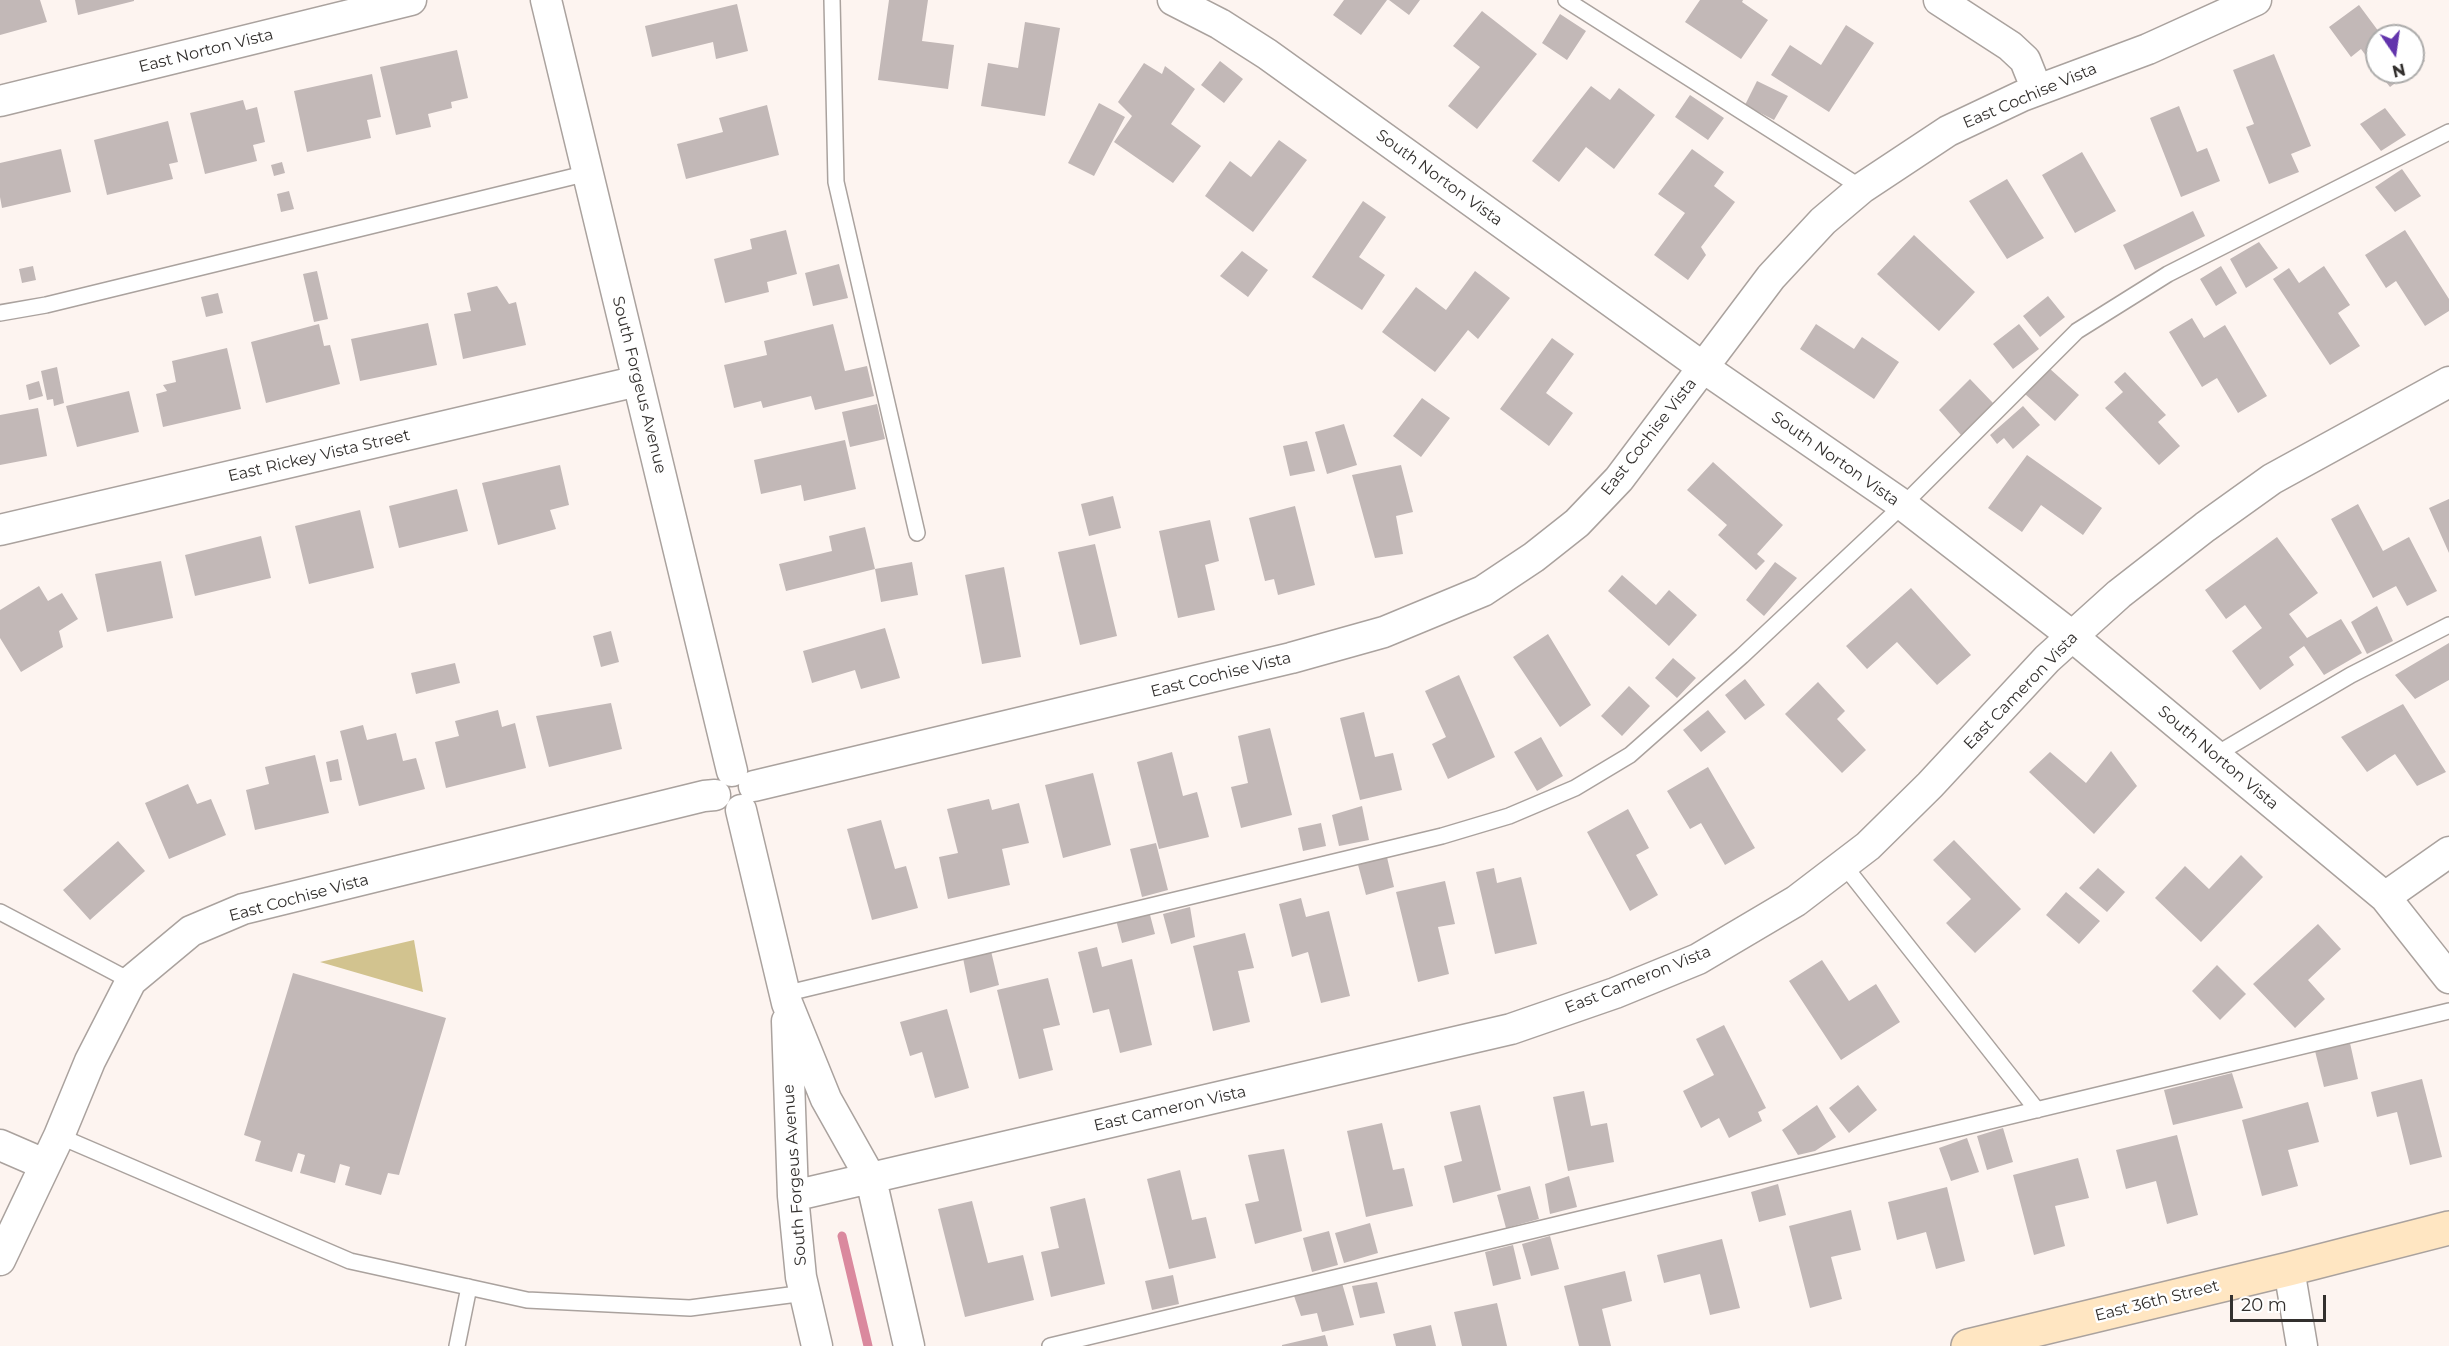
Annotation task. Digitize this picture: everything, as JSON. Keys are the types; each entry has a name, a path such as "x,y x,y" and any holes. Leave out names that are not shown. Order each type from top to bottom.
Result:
{"main road":[{"name":"East 36th Street","path":"1968,1346 2449,1228"}],"street":[{"name":"East Norton Vista","path":"0,101 411,0"},
{"name":"South Forgeus Avenue","path":"546,0 638,381 742,789 785,999 793,1196 801,1277 817,1346"},
{"name":"South Norton Vista","path":"1173,0 1220,24 1267,54 1704,368 1903,505 2073,637 2385,897 2449,978"},
{"path":"1939,0 2002,41 2025,60 2037,90"},
{"name":"East Cochise Vista","path":"0,1260 59,1136 90,1060 131,981 191,931 243,909 715,795 717,782 726,773 742,789 1291,658 1384,632 1483,591 1534,557 1577,523 1619,479 1771,277 1823,221 1862,188 1948,131 2037,90 2148,49 2256,0"},
{"name":"East Rickey Vista Street","path":"0,530 638,381"},
{"name":"East Cameron Vista","path":"793,1196 1511,1029 1615,993 1698,959 1796,901 1868,846 1930,785 2047,659 2127,587 2205,526 2272,479 2449,382"},
{"path":"2385,897 2449,852"},
{"name":"South Forgeus Avenue","path":"785,999 826,1099 871,1179 909,1346"},
{"path":"0,1145 44,1164"},
{"path":"2289,1269 2302,1346"}],"lane":[{"path":"832,0 837,182 917,532"},
{"path":"1566,0 1862,188"},
{"path":"785,999 1442,836 1509,816 1575,788 1629,755 1742,656 1903,505 2077,331 2168,274 2449,132"},
{"path":"0,313 58,302 588,173"},
{"path":"2215,755 2351,675 2449,625"},
{"path":"1843,864 2037,1110"},
{"path":"0,912 131,981"},
{"path":"1050,1346 2449,1011"},
{"path":"59,1136 350,1261 527,1300 690,1308 805,1293"},
{"path":"457,1346 469,1287"}],"shaded area":[{"path":"414,940 423,992 320,962"}],"building":[{"path":"0,0 40,0 47,22 0,35"},
{"path":"75,0 134,0 134,1 78,15"},
{"path":"889,0 928,0 922,41 954,45 948,89 878,80"},
{"path":"1344,0 1387,0 1361,35 1333,15"},
{"path":"1389,0 1420,0 1409,15"},
{"path":"1700,0 1743,0 1742,2 1768,20 1741,59 1685,22"},
{"path":"737,4 748,51 716,59 713,42 652,57 645,26"},
{"path":"2359,5 2373,24 2365,24 2365,54 2361,49 2351,57 2329,27"},
{"path":"1482,11 1537,54 1477,129 1448,106 1480,67 1453,46"},
{"path":"1560,14 1586,31 1567,60 1542,43"},
{"path":"1025,22 1060,28 1045,116 981,106 988,63 1018,68"},
{"path":"1846,25 1874,43 1829,112 1771,75 1790,45 1821,65"},
{"path":"457,50 468,98 451,102 452,108 428,114 431,127 396,135 380,67"},
{"path":"2274,54 2311,146 2291,154 2299,172 2269,184 2246,127 2254,124 2233,70"},
{"path":"1220,61 1243,79 1224,103 1201,85"},
{"path":"1144,63 1162,74 1165,66 1195,89 1171,124 1201,146 1173,183 1114,142 1132,116 1118,102"},
{"path":"372,74 381,117 367,120 371,138 307,152 294,91"},
{"path":"1757,81 1788,96 1774,120 1745,105"},
{"path":"1591,86 1610,100 1619,88 1655,115 1614,169 1586,147 1559,182 1532,161"},
{"path":"1690,95 1724,118 1708,140 1675,117"},
{"path":"243,100 246,110 257,107 265,142 253,145 257,161 205,174 190,113"},
{"path":"1099,103 1125,117 1094,176 1068,163"},
{"path":"767,105 779,155 686,179 677,144 723,132 719,118"},
{"path":"2179,106 2197,152 2207,148 2220,181 2181,197 2150,118"},
{"path":"2385,108 2406,135 2381,151 2360,124"},
{"path":"168,121 178,162 169,164 173,179 107,195 94,140"},
{"path":"1279,140 1307,160 1253,232 1205,196 1230,161 1251,177"},
{"path":"61,149 71,192 2,208 0,163"},
{"path":"1692,149 1724,172 1714,186 1735,202 1701,247 1706,255 1688,280 1654,255 1685,213 1658,194"},
{"path":"2082,152 2116,211 2075,233 2042,175"},
{"path":"282,162 285,173 274,176 271,165"},
{"path":"2402,169 2421,196 2395,212 2375,187"},
{"path":"2007,179 2044,238 2007,259 1969,201"},
{"path":"289,191 294,209 281,212 277,194"},
{"path":"1363,201 1386,217 1359,257 1385,275 1362,310 1312,277"},
{"path":"2193,211 2205,236 2135,270 2123,245"},
{"path":"786,230 797,274 767,282 769,292 725,303 714,259 752,249 750,239"},
{"path":"2405,230 2449,299 2449,311 2425,326 2396,281 2386,288 2365,255"},
{"path":"1914,235 1975,292 1939,331 1877,274"},
{"path":"2259,242 2278,268 2246,288 2230,259"},
{"path":"1242,251 1268,270 1248,297 1220,276"},
{"path":"839,264 848,298 813,306 805,273"},
{"path":"33,266 36,280 22,283 19,269"},
{"path":"2221,266 2237,293 2216,306 2200,279"},
{"path":"2324,266 2350,305 2338,313 2360,346 2330,365 2273,279 2289,268 2299,283"},
{"path":"317,271 328,319 314,322 303,274"},
{"path":"1475,271 1510,298 1478,339 1468,330 1435,372 1382,332 1416,287 1446,310"},
{"path":"497,286 509,304 516,302 526,345 463,359 454,314 471,311 467,293"},
{"path":"218,293 223,313 206,317 201,297"},
{"path":"2048,296 2065,317 2040,337 2023,316"},
{"path":"2192,318 2204,338 2225,325 2267,396 2238,413 2217,378 2202,387 2169,332"},
{"path":"428,323 437,365 360,381 351,339"},
{"path":"319,324 324,346 330,345 340,384 266,403 251,342"},
{"path":"833,324 845,371 867,366 874,396 815,410 811,396 763,408 761,401 734,408 724,365 767,355 764,341"},
{"path":"1816,324 1854,349 1862,337 1899,362 1874,399 1800,349"},
{"path":"2019,324 2039,349 2013,369 1993,344"},
{"path":"1552,338 1574,354 1546,393 1573,413 1549,446 1500,409"},
{"path":"227,348 241,409 163,427 156,394 167,391 163,385 176,382 172,361"},
{"path":"57,367 64,403 54,406 53,399 47,400 41,371"},
{"path":"2049,368 2079,395 2055,421 2025,394"},
{"path":"2125,372 2166,415 2158,422 2180,446 2159,465 2105,408 2123,392 2114,382"},
{"path":"1970,379 1993,403 1961,435 1939,410"},
{"path":"39,381 43,396 29,400 26,385"},
{"path":"129,391 139,432 77,447 66,406"},
{"path":"1422,398 1450,418 1421,457 1393,436"},
{"path":"877,404 885,439 850,447 842,412"},
{"path":"2023,406 2040,425 2013,449 2004,438 1997,444 1990,435"},
{"path":"38,408 47,456 0,465 0,415"},
{"path":"1344,424 1357,465 1327,474 1315,432"},
{"path":"845,440 856,489 804,501 801,485 761,494 754,460"},
{"path":"1307,441 1315,471 1290,476 1283,446"},
{"path":"2027,455 2102,508 2083,535 2041,505 2022,532 1988,508"},
{"path":"1713,462 1783,525 1757,554 1765,561 1756,570 1718,535 1727,525 1687,490"},
{"path":"560,465 569,505 550,510 556,529 498,545 482,483"},
{"path":"1401,465 1413,512 1396,516 1403,554 1375,558 1352,475"},
{"path":"457,489 468,531 399,548 389,506"},
{"path":"1113,496 1121,528 1089,536 1081,504"},
{"path":"2449,499 2449,553 2429,508"},
{"path":"2358,504 2383,551 2409,537 2437,591 2407,606 2396,586 2373,598 2331,519"},
{"path":"1295,506 1315,585 1278,595 1274,579 1265,581 1249,518"},
{"path":"360,510 374,568 309,584 295,526"},
{"path":"1210,520 1219,561 1205,565 1215,610 1178,618 1159,531"},
{"path":"865,527 875,569 786,591 779,564 832,551 829,536"},
{"path":"261,536 271,578 195,596 185,555"},
{"path":"2277,537 2318,593 2289,614 2307,638 2341,619 2362,653 2324,675 2304,646 2289,657 2294,665 2260,690 2232,651 2262,628 2245,605 2226,619 2205,590"},
{"path":"1095,544 1117,636 1080,645 1058,552"},
{"path":"161,561 173,618 107,632 95,574"},
{"path":"912,562 918,595 881,602 875,569"},
{"path":"1775,562 1797,578 1764,616 1746,600"},
{"path":"1004,567 1021,657 982,664 965,575"},
{"path":"1622,575 1656,605 1669,590 1697,615 1669,646 1608,591"},
{"path":"39,586 48,601 62,593 78,619 59,631 63,647 21,672 0,638 0,610"},
{"path":"1911,588 1971,655 1937,685 1897,642 1867,669 1846,646"},
{"path":"2377,606 2393,641 2367,654 2351,622"},
{"path":"885,628 900,678 861,689 855,670 812,683 803,651"},
{"path":"611,631 619,662 601,667 593,636"},
{"path":"1548,634 1591,705 1560,727 1513,657"},
{"path":"2449,643 2449,680 2415,699 2395,675"},
{"path":"1673,658 1696,678 1677,698 1655,678"},
{"path":"455,663 460,683 416,694 411,673"},
{"path":"1459,675 1495,757 1448,779 1432,744 1446,737 1425,691"},
{"path":"1745,679 1765,705 1745,720 1725,695"},
{"path":"1818,682 1845,711 1837,719 1866,750 1842,773 1785,714"},
{"path":"1629,686 1650,706 1622,736 1601,716"},
{"path":"611,703 622,749 549,767 536,716"},
{"path":"2403,704 2446,772 2417,786 2395,754 2367,772 2341,737"},
{"path":"498,710 502,727 515,723 526,768 446,788 435,742 459,736 455,721"},
{"path":"1708,710 1726,732 1701,752 1683,730"},
{"path":"1364,712 1375,757 1393,753 1402,790 1360,800 1340,718"},
{"path":"363,725 367,740 396,733 403,761 416,758 425,789 359,806 340,731"},
{"path":"1270,728 1292,815 1241,828 1231,787 1248,783 1238,736"},
{"path":"1541,737 1563,776 1537,791 1514,752"},
{"path":"2111,751 2137,786 2094,834 2029,772 2050,752 2086,783"},
{"path":"1172,752 1183,796 1197,792 1209,837 1159,849 1137,762"},
{"path":"315,755 329,813 255,830 246,790 269,784 265,767"},
{"path":"338,759 342,780 330,782 326,762"},
{"path":"1708,767 1755,848 1725,865 1701,823 1690,829 1667,791"},
{"path":"1093,773 1111,845 1063,858 1045,785"},
{"path":"188,784 197,804 211,799 226,835 169,859 145,803"},
{"path":"989,799 992,810 1019,803 1029,843 1002,849 1010,885 948,899 939,857 958,853 947,809"},
{"path":"1362,806 1369,840 1339,846 1332,815"},
{"path":"1628,809 1649,848 1636,855 1658,895 1630,911 1587,832"},
{"path":"881,820 895,869 906,866 918,908 872,920 847,829"},
{"path":"1321,823 1326,846 1303,851 1298,828"},
{"path":"1954,840 2021,909 1975,953 1946,923 1971,899 1933,860"},
{"path":"118,841 145,871 90,920 63,890"},
{"path":"1156,843 1168,890 1142,897 1130,849"},
{"path":"1386,853 1394,887 1366,895 1357,861"},
{"path":"2241,855 2263,877 2201,942 2155,898 2185,866 2209,889"},
{"path":"1494,868 1497,883 1521,877 1537,944 1495,954 1476,872"},
{"path":"2098,868 2125,892 2107,912 2079,888"},
{"path":"1445,881 1455,924 1438,927 1449,974 1418,982 1396,892"},
{"path":"2066,892 2100,921 2079,944 2046,915"},
{"path":"1301,898 1306,917 1329,911 1350,996 1321,1003 1308,952 1292,957 1279,904"},
{"path":"1190,907 1195,937 1171,944 1163,914"},
{"path":"1149,911 1155,934 1122,943 1116,920"},
{"path":"2318,924 2341,949 2308,980 2325,999 2295,1028 2253,984"},
{"path":"1245,933 1254,968 1238,971 1250,1022 1213,1031 1193,946"},
{"path":"1097,947 1102,967 1132,959 1152,1045 1120,1053 1109,1009 1093,1013 1078,952"},
{"path":"991,951 999,985 970,993 963,958"},
{"path":"1822,960 1849,1001 1876,984 1900,1022 1841,1060 1789,981"},
{"path":"2217,965 2246,994 2220,1020 2192,991"},
{"path":"293,973 446,1018 399,1175 388,1173 381,1195 345,1185 350,1167 340,1164 335,1183 300,1173 305,1155 298,1153 292,1172 255,1161 261,1141 244,1135"},
{"path":"1048,978 1060,1025 1043,1029 1053,1070 1019,1079 997,990"},
{"path":"947,1009 969,1088 935,1098 922,1052 910,1056 900,1022"},
{"path":"1724,1025 1766,1108 1758,1112 1762,1121 1729,1138 1719,1118 1701,1128 1683,1091 1714,1075 1696,1039"},
{"path":"2350,1043 2358,1079 2324,1087 2315,1051"},
{"path":"2232,1073 2243,1108 2173,1125 2164,1090"},
{"path":"2422,1079 2442,1157 2410,1165 2397,1112 2377,1117 2371,1092"},
{"path":"1858,1085 1877,1110 1849,1133 1829,1108"},
{"path":"1584,1091 1591,1126 1607,1123 1614,1162 1568,1171 1553,1097"},
{"path":"2308,1102 2319,1142 2288,1150 2298,1186 2262,1196 2242,1120"},
{"path":"1480,1105 1501,1190 1453,1203 1444,1166 1462,1161 1450,1112"},
{"path":"1817,1105 1836,1137 1815,1151 1798,1155 1782,1130"},
{"path":"1382,1123 1393,1170 1404,1168 1413,1206 1366,1217 1347,1131"},
{"path":"2003,1128 2013,1162 1987,1170 1977,1136"},
{"path":"2177,1135 2198,1215 2167,1224 2156,1181 2126,1189 2116,1150"},
{"path":"1967,1138 1979,1172 1951,1181 1939,1148"},
{"path":"1284,1149 1302,1231 1255,1244 1245,1204 1259,1201 1248,1155"},
{"path":"2078,1158 2089,1198 2055,1206 2065,1246 2034,1255 2013,1175"},
{"path":"1180,1170 1192,1220 1206,1217 1216,1258 1169,1269 1147,1179"},
{"path":"1569,1176 1577,1207 1550,1214 1545,1184"},
{"path":"1778,1184 1786,1215 1759,1222 1751,1192"},
{"path":"1530,1186 1539,1219 1506,1228 1497,1195"},
{"path":"1947,1187 1965,1261 1936,1269 1926,1232 1897,1240 1888,1202"},
{"path":"1085,1198 1105,1284 1051,1297 1041,1252 1059,1248 1050,1207"},
{"path":"972,1201 988,1263 1023,1255 1034,1300 965,1317 938,1209"},
{"path":"1851,1210 1861,1250 1831,1257 1842,1299 1810,1308 1789,1226"},
{"path":"1370,1223 1378,1253 1344,1263 1335,1233"},
{"path":"1329,1231 1338,1265 1312,1272 1303,1238"},
{"path":"1550,1236 1559,1269 1531,1276 1522,1244"},
{"path":"1722,1239 1740,1308 1710,1315 1700,1274 1664,1283 1657,1255"},
{"path":"1513,1245 1521,1279 1493,1286 1485,1252"},
{"path":"1625,1271 1632,1301 1602,1309 1611,1346 1579,1346 1564,1286"},
{"path":"1173,1275 1179,1304 1152,1310 1145,1281"},
{"path":"1377,1282 1385,1313 1360,1318 1352,1286"},
{"path":"1342,1283 1354,1325 1322,1332 1317,1313 1301,1316 1294,1296"},
{"path":"1497,1303 1507,1346 1462,1346 1454,1312"},
{"path":"1431,1325 1436,1346 1396,1346 1393,1334"},
{"path":"1325,1335 1328,1346 1282,1346 1282,1345"}],"waterway":[{"path":"842,1236 868,1346"}]}
